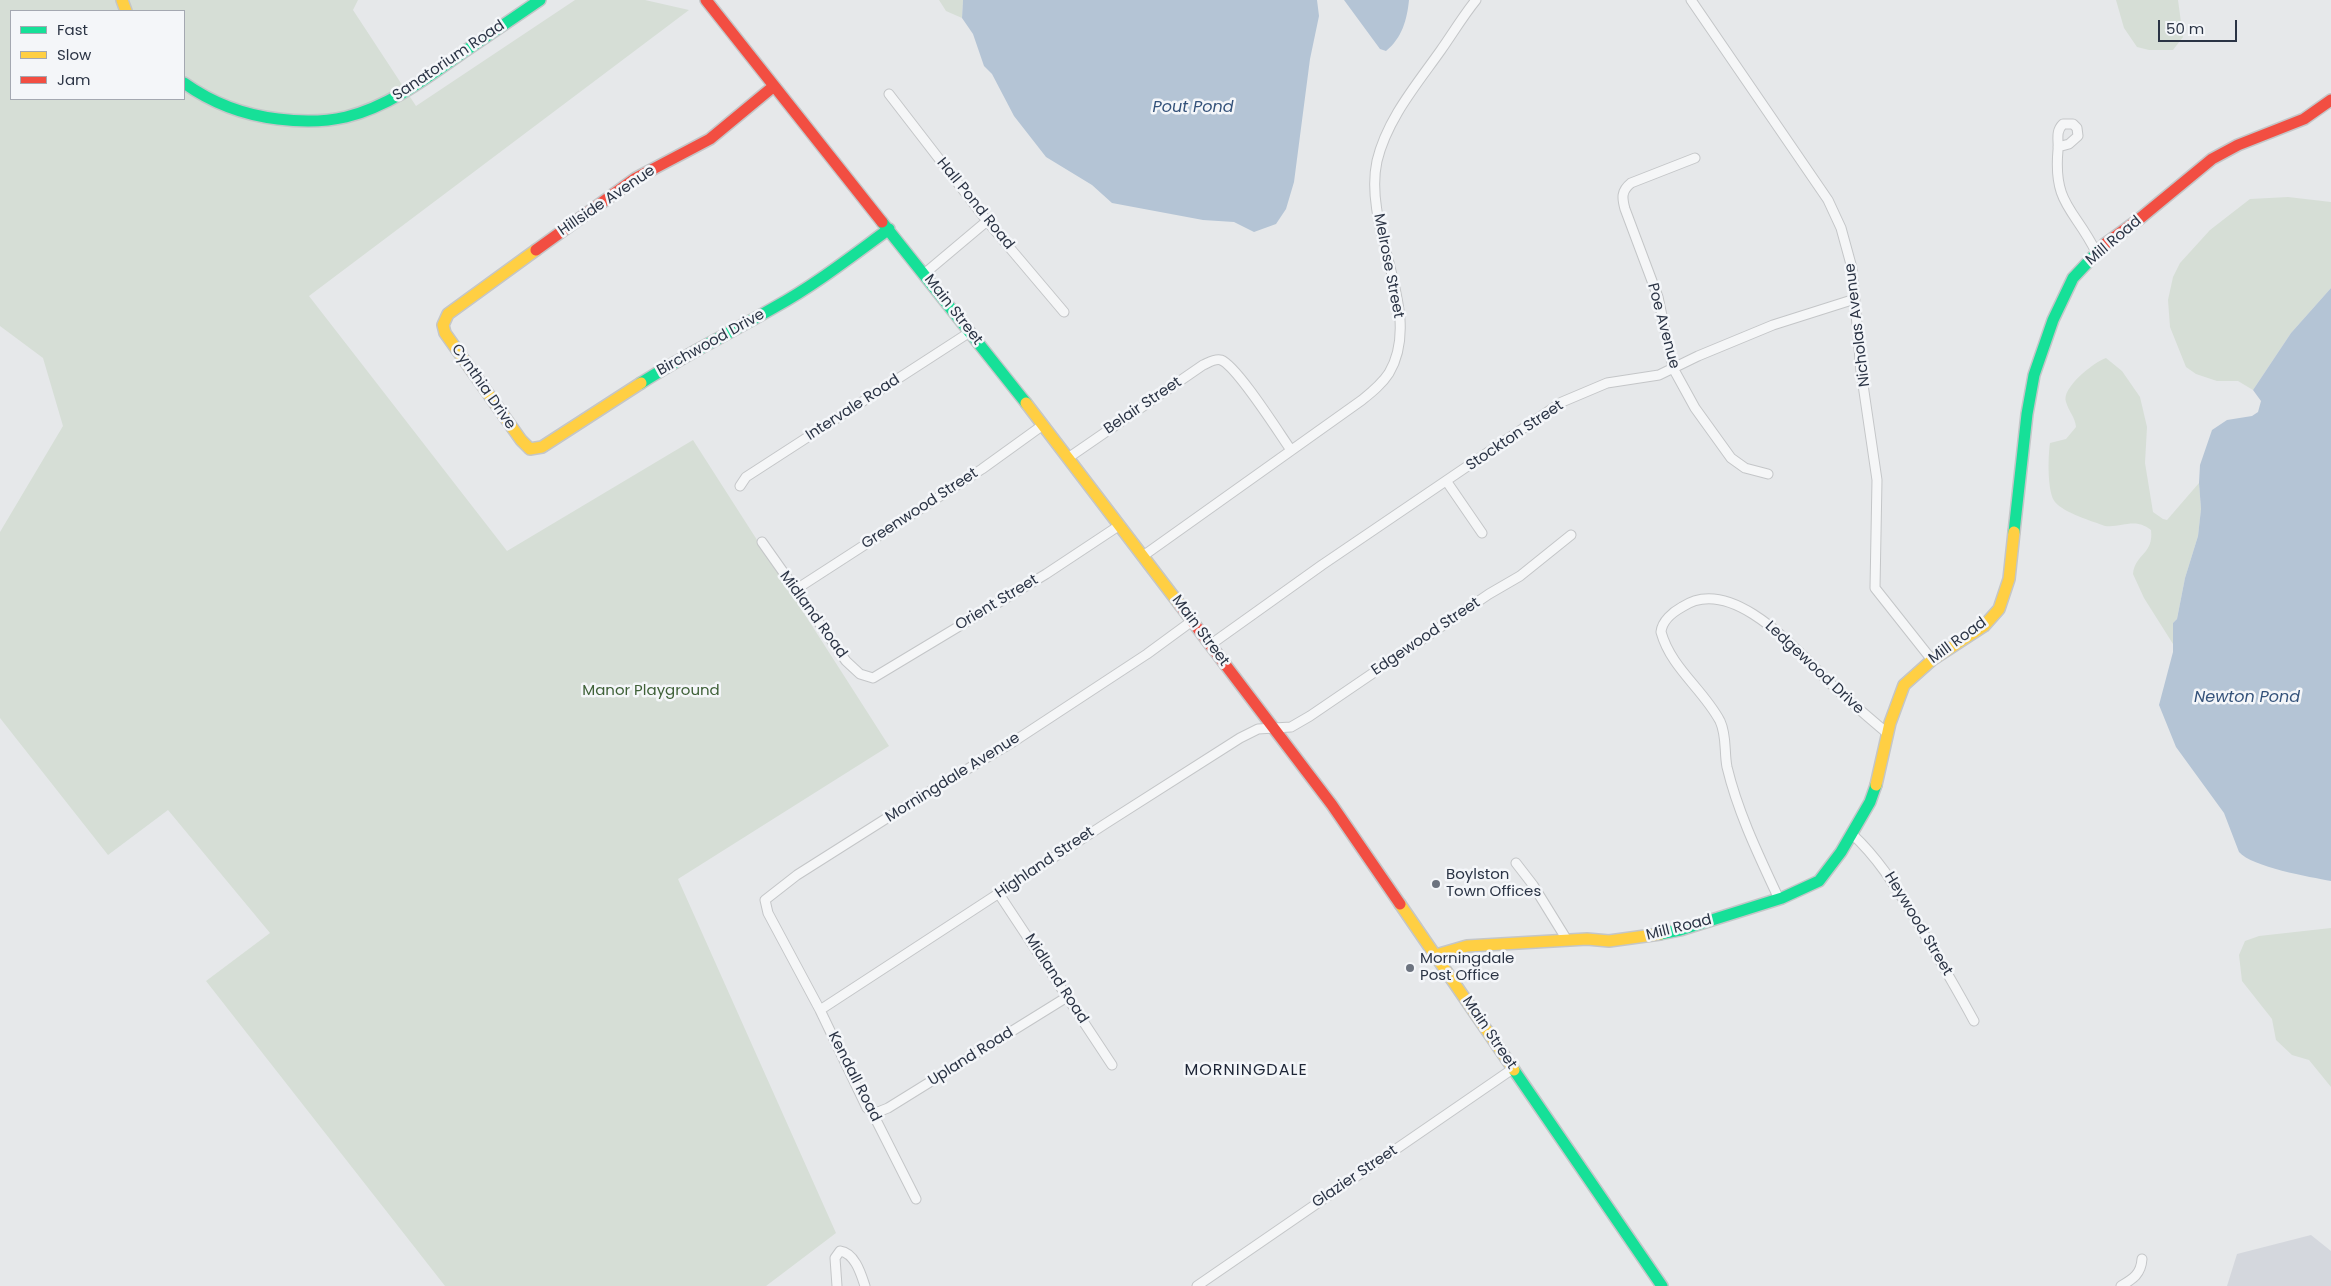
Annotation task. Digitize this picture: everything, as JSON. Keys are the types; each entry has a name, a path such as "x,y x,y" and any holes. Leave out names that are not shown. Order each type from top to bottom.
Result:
{"street":[{"name":"Sanatorium Road","path":"185,84 221,105 255,115 321,122 345,117 380,106 408,91 540,0"},
{"name":"Main Street","path":"706,0 1043,425 1332,805 1662,1286"},
{"name":"Melrose Street","path":"1144,556 1362,400 1382,383 1390,372 1398,343 1400,308 1385,252 1375,196 1377,162 1382,146 1398,112 1476,0"},
{"name":"Nicholas Avenue","path":"1692,0 1774,118 1836,215 1847,244 1852,268 1861,371 1877,480 1875,588 1932,660"},
{"name":"Hillside Avenue","path":"444,320 461,303 636,178 710,139 774,86"},
{"name":"Hall Pond Road","path":"889,94 987,221 1064,312"},
{"name":"Mill Road","path":"1436,955 1467,946 1567,940 1609,941 1651,936 1680,930 1779,899 1819,881 1830,868 1852,834 1870,802 1879,777 1887,733 1897,699 1904,685 1932,660 1980,630 1999,608 2004,599 2009,579 2027,414 2034,375 2063,295 2072,278 2096,252 2212,159 2238,146 2304,119 2331,100"},
{"path":"2058,147 2058,185 2064,201 2096,252"},
{"name":"Poe Avenue","path":"1695,158 1631,183 1624,190 1622,198 1633,236 1658,297 1673,368 1694,408 1731,458 1745,468 1768,474"},
{"path":"924,274 987,221"},
{"name":"Birchwood Drive","path":"530,449 542,447 683,356 776,307 839,267 889,229"},
{"name":"Stockton Street","path":"1210,645 1322,565 1447,482 1562,402 1608,382 1650,378 1773,325 1855,299"},
{"name":"Cynthia Drive","path":"444,320 446,333 453,346 521,440 530,449"},
{"name":"Intervale Road","path":"740,486 746,478 970,332"},
{"name":"Belair Street","path":"1068,458 1203,366 1215,360 1221,360 1236,374 1291,450"},
{"name":"Greenwood Street","path":"794,590 982,469 1043,425"},
{"path":"1447,482 1482,533"},
{"name":"Orient Street","path":"873,678 1046,574 1120,525"},
{"name":"Edgewood Street","path":"1275,729 1291,727 1310,716 1489,594 1520,576 1571,535"},
{"name":"Midland Road","path":"762,542 794,590 846,661 860,674 873,678"},
{"name":"Ledgewood Drive","path":"1779,899 1754,845 1737,798 1726,765 1720,723 1709,704 1673,661 1661,632 1664,622 1683,606 1698,600 1716,600 1734,604 1767,623 1887,733"},
{"name":"Morningdale Avenue","path":"791,955 765,905 768,897 797,875 917,799 1012,742 1147,654 1192,621"},
{"name":"Highland Street","path":"820,1010 1231,743 1258,729 1275,729"},
{"name":"Heywood Street","path":"1852,834 1872,853 1886,872 1940,958 1974,1021"},
{"path":"1516,863 1533,884 1567,940"},
{"name":"Midland Road","path":"1000,894 1112,1065"},
{"name":"Kendall Road","path":"791,955 820,1010 867,1108 872,1112 916,1199"},
{"name":"Upland Road","path":"872,1112 888,1108 1067,997"},
{"name":"Glazier Street","path":"1197,1286 1514,1068"},
{"path":"837,1286 835,1258 840,1250 845,1251 853,1259 865,1286"},
{"path":"2121,1286 2133,1279 2141,1269 2142,1259"}],"shaded area":[{"path":"2311,1235 2331,1251 2331,1286 2227,1286 2237,1254"}],"green space":[{"name":"Manor Playground","path":"0,0 358,0 353,10 416,106 575,0 645,0 689,10 309,296 507,551 693,440 889,746 678,879 836,1233 766,1286 445,1286 206,981 270,933 168,810 108,855 0,718 0,532 63,426 43,358 0,326"},
{"path":"939,0 963,0 962,18 946,11"},
{"path":"2116,0 2178,0 2183,37 2173,50 2149,50 2137,47 2124,28"},
{"path":"2288,197 2331,202 2331,288 2291,333 2253,390 2238,381 2217,381 2196,374 2186,367 2170,327 2168,300 2173,277 2180,263 2210,230 2250,199"},
{"path":"2106,358 2122,371 2140,397 2147,427 2145,463 2153,512 2167,520 2199,483 2201,509 2198,536 2185,578 2177,619 2173,623 2173,644 2144,598 2133,574 2134,567 2150,544 2151,530 2139,524 2105,526 2065,510 2052,497 2049,482 2050,443 2066,439 2076,427 2066,402 2068,390 2087,370"},
{"path":"2331,928 2331,1087 2309,1060 2292,1055 2276,1040 2272,1019 2242,981 2239,955 2245,941 2259,936"}],"water":[{"name":"Pout Pond","path":"963,0 1317,0 1319,16 1310,59 1294,182 1286,209 1276,224 1254,232 1234,222 1203,220 1112,203 1092,185 1046,157 1014,116 992,74 984,66 973,34 962,18"},
{"path":"1344,0 1409,0 1403,28 1396,40 1386,51 1380,49"},
{"name":"Newton Pond","path":"2331,288 2331,881 2268,867 2239,852 2224,813 2176,747 2159,705 2173,652 2173,623 2177,619 2185,578 2198,536 2201,509 2200,465 2212,430 2227,420 2252,416 2258,412 2261,401 2253,390 2291,333"}],"traffic: fast":[{"path":"185,84 217,102 265,117 312,121 346,117 378,106 408,90 540,0"},
{"path":"882,222 1026,403"},
{"path":"641,383 790,298 833,270 889,229"},
{"path":"2014,532 2027,414 2034,375 2053,320 2073,278 2105,244"},
{"path":"1660,934 1680,930 1782,898 1819,881 1841,852 1870,802 1876,785"},
{"path":"1514,1070 1662,1286"}],"traffic: slow":[{"path":"122,0 126,10"},
{"path":"536,250 448,314 443,325 445,333 521,440 530,449 542,447 641,383"},
{"path":"1026,403 1180,605"},
{"path":"1876,785 1890,723 1904,685 1932,660 1984,626 1999,609 2009,579 2014,532"},
{"path":"1400,904 1514,1070"},
{"path":"1436,955 1467,946 1587,939 1609,941 1660,934"}],"traffic: jam":[{"path":"706,0 882,222"},
{"path":"536,250 636,178 710,139 774,86"},
{"path":"2105,244 2138,220 2212,159 2238,145 2304,119 2331,100"},
{"path":"1180,605 1332,805 1400,904"}],"place":[{"name":"Boylston Town Offices","path":"1436,884"},
{"name":"Morningdale Post Office","path":"1410,968"}],"district":[{"name":"MORNINGDALE","path":"1246,1071"}]}
